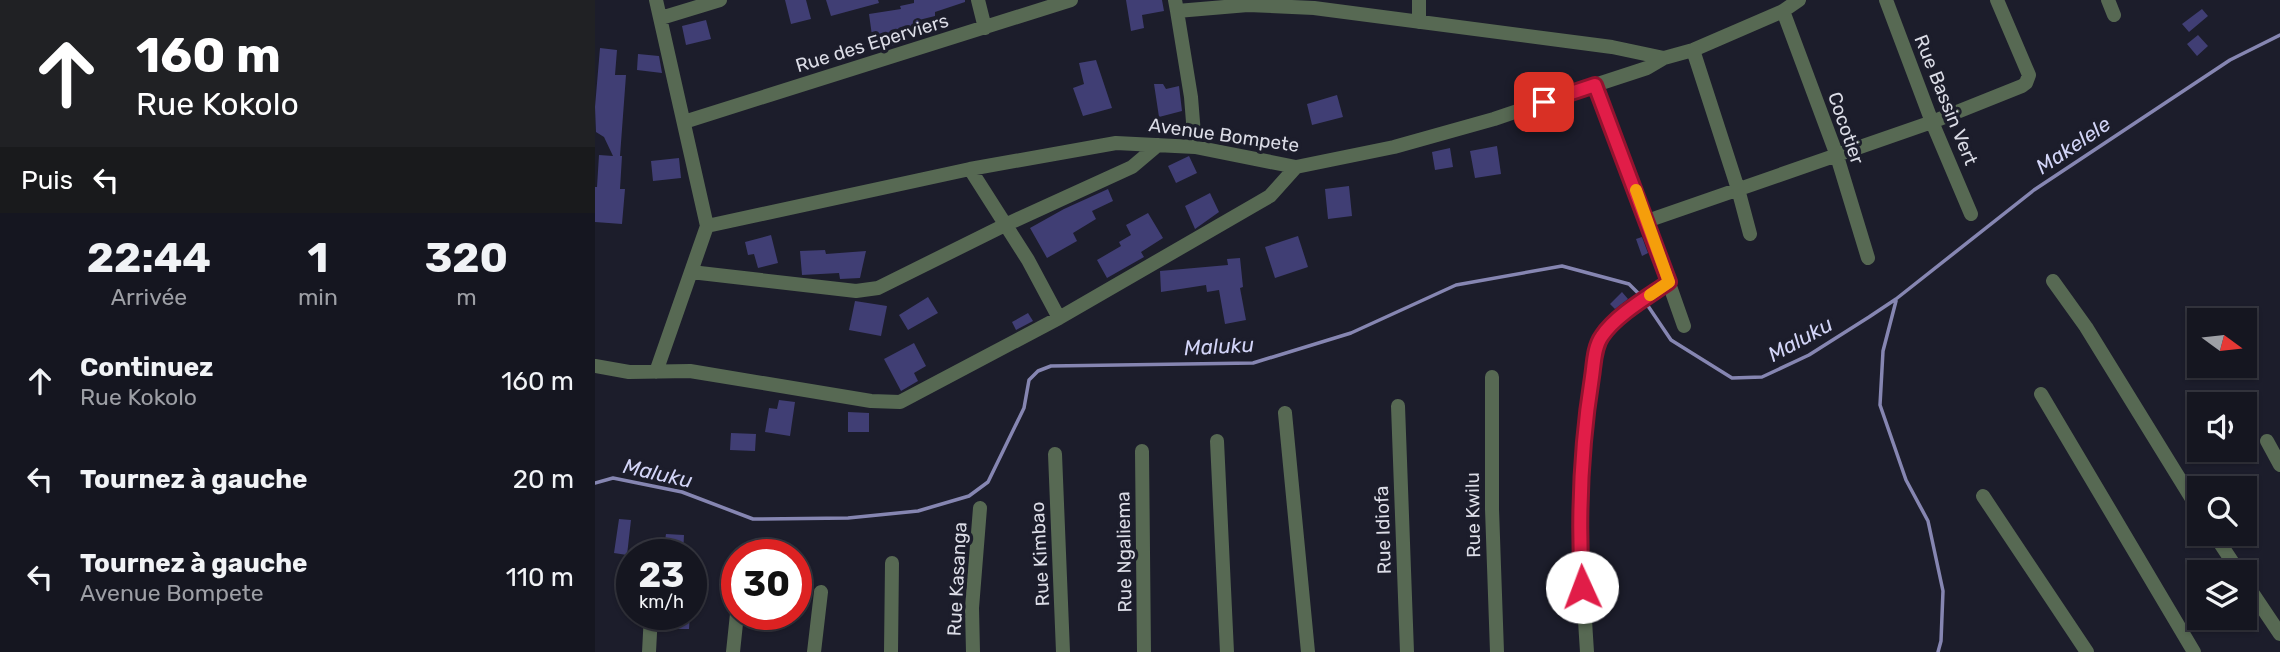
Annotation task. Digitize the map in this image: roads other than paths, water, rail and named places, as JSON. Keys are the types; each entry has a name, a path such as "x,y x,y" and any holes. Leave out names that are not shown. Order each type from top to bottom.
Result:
{"street":[{"path":"656,0 707,226 656,372"},
{"path":"661,18 720,0"},
{"path":"978,0 985,28"},
{"name":"Rue des Eperviers","path":"684,122 1071,0"},
{"path":"1419,0 1419,22"},
{"name":"Avenue Bompete","path":"707,226 970,169 1116,143 1195,147 1296,167 1394,147 1493,119 1647,68 1664,58 1693,50 1783,11 1799,0"},
{"name":"Rue Bassin Vert","path":"1886,0 1932,122 1971,214"},
{"path":"1647,221 1836,153 1932,122 2022,86 2029,80 2029,75 1997,0"},
{"path":"2108,0 2114,15"},
{"path":"1195,147 1191,97 1176,6 1315,4 1419,22 1612,47 1664,58"},
{"name":"Cocotier","path":"1783,11 1836,153 1868,258"},
{"path":"1693,50 1738,188 1750,234"},
{"path":"1595,85 1684,326"},
{"path":"691,272 866,291 878,288 1005,225 1132,167 1158,145"},
{"path":"595,366 629,372 690,371 796,390 894,402 910,397 1059,318 1270,196 1296,167"},
{"path":"970,169 1028,261 1059,318"},
{"path":"2053,281 2086,327 2187,491"},
{"path":"1587,652 1581,556 1584,436 1596,351 1602,335 1642,300 1669,282"},
{"name":"Rue Kwilu","path":"1492,377 1492,509 1497,652"},
{"path":"2041,394 2194,652"},
{"name":"Rue Idiofa","path":"1398,406 1407,652"},
{"path":"1285,413 1308,652"},
{"path":"1217,440 1227,652"},
{"path":"2267,441 2280,465"},
{"name":"Rue Ngaliema","path":"1142,451 1144,652"},
{"name":"Rue Kimbao","path":"1055,454 1063,652"},
{"path":"1983,496 2087,652"},
{"name":"Rue Kasanga","path":"972,652 972,608 981,508"},
{"path":"891,652 892,563"},
{"path":"814,652 821,592"},
{"path":"2257,600 2280,634"},
{"path":"649,652 650,630"},
{"path":"733,652 735,630"}],"waterway":[{"name":"Makelele","path":"1646,303 1671,340 1732,378 1762,377 1809,355 1869,317 1896,299 2034,190 2230,60 2280,35"},
{"name":"Maluku","path":"595,483 613,478 682,492 753,519 848,518 918,511 969,496 988,482 1024,408 1029,380 1038,371 1051,366 1253,363 1351,333 1456,285 1562,266 1629,284 1642,297"},
{"path":"1896,301 1883,351 1880,405 1906,480 1928,521 1943,591 1938,652"}]}
